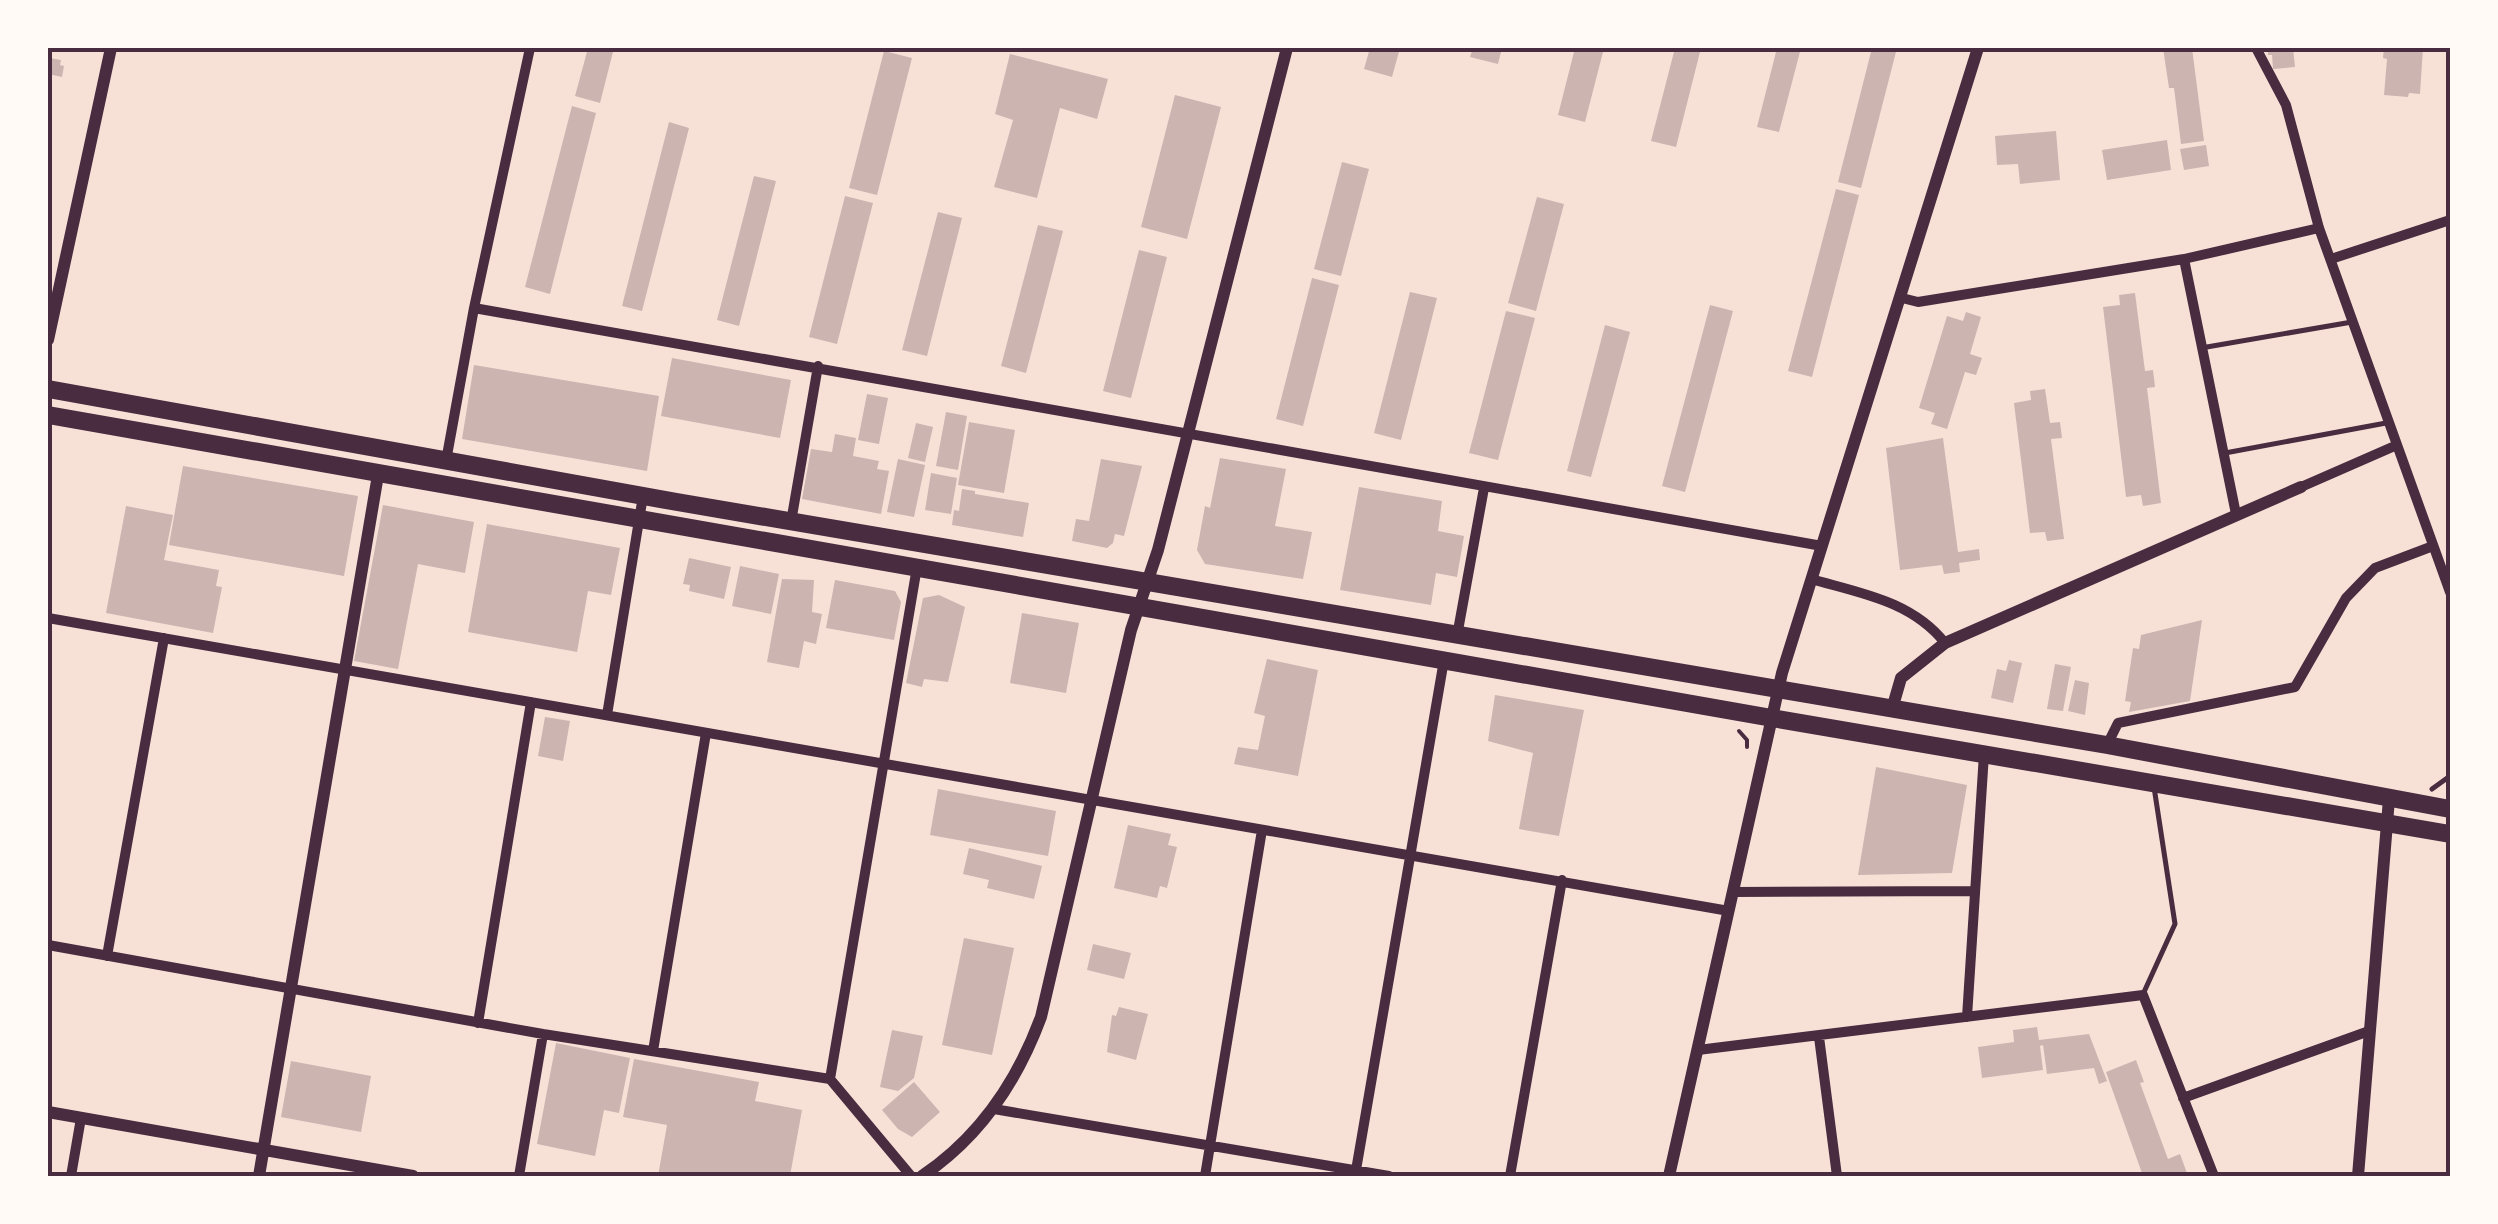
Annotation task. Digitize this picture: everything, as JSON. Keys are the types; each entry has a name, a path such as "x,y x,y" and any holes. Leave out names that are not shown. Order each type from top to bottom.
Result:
{"highway":[{"path":"48,389 790,522 2106,745 2450,809"},
{"path":"48,414 2450,834"}],"street":[{"path":"48,340 110,48"},
{"path":"446,461 474,308 530,48"},
{"path":"922,1176 967,1140 994,1109 1014,1077 1041,1017 1138,605 1188,431 1287,48"},
{"path":"1669,1176 1778,690 1978,48"},
{"path":"2256,48 2286,104 2320,228 2397,446 2440,552 2450,592"},
{"path":"2332,259 2450,220"},
{"path":"1902,298 1918,302 2184,259 2320,228"},
{"path":"2184,259 2236,514"},
{"path":"474,308 1188,431 1484,488 1822,546"},
{"path":"790,522 818,366"},
{"path":"1892,709 1901,678 1945,643 2397,446"},
{"path":"258,1176 378,474"},
{"path":"1457,636 1484,488"},
{"path":"607,715 643,496"},
{"path":"2106,745 2118,723 2296,687 2346,598 2375,568 2440,552"},
{"path":"830,1079 917,568"},
{"path":"1811,579 1902,607 1935,630 1945,643"},
{"path":"48,618 1729,912"},
{"path":"106,956 164,638"},
{"path":"1355,1174 1444,660"},
{"path":"478,1022 530,702"},
{"path":"652,1051 706,733"},
{"path":"1967,1017 1984,753"},
{"path":"2358,1176 2389,798"},
{"path":"1205,1176 1262,830"},
{"path":"1510,1176 1562,880"},
{"path":"1734,892 1975,890"},
{"path":"48,945 543,1034 830,1079 912,1176"},
{"path":"1698,1050 2142,995 2214,1176"},
{"path":"2183,1098 2369,1031"},
{"path":"519,1176 543,1034"},
{"path":"1818,1036 1837,1176"},
{"path":"994,1109 1355,1174 1389,1176"},
{"path":"48,1112 413,1176"},
{"path":"71,1176 81,1118"}],"lane":[{"path":"2201,348 2355,322"},
{"path":"2222,454 2389,423"},
{"path":"2432,790 2450,776"},
{"path":"2142,995 2176,924 2153,783"}],"path":[{"path":"1747,740 1747,748"}],"building":[{"path":"48,48 52,49 50,58 61,60 60,65 64,66 62,77 48,74"},
{"path":"588,48 614,48 600,103 575,96"},
{"path":"1370,48 1400,48 1392,77 1364,69"},
{"path":"1473,48 1502,48 1498,64 1470,57"},
{"path":"1575,48 1604,48 1585,122 1558,115"},
{"path":"1675,48 1701,48 1676,147 1651,141"},
{"path":"1777,48 1801,48 1779,132 1757,127"},
{"path":"1872,48 1897,48 1861,188 1838,182"},
{"path":"2163,48 2192,48 2204,141 2181,144 2174,88 2169,88"},
{"path":"2268,48 2293,48 2295,67 2273,69"},
{"path":"2384,48 2423,48 2420,94 2384,95"},
{"path":"884,51 912,58 877,195 849,188"},
{"path":"1010,54 1108,79 1097,119 1060,108 1037,198 994,187 1013,120 995,114"},
{"path":"1175,95 1221,107 1187,239 1141,227"},
{"path":"572,106 596,113 550,294 525,287"},
{"path":"669,122 689,128 642,311 622,306"},
{"path":"2056,131 2060,180 2020,184 2018,164 1997,165 1995,136"},
{"path":"2167,140 2171,170 2107,180 2102,150"},
{"path":"2206,145 2209,166 2184,170 2180,149"},
{"path":"1342,162 1369,169 1341,276 1314,269"},
{"path":"754,176 776,181 739,326 717,320"},
{"path":"1836,189 1859,195 1812,377 1788,371"},
{"path":"845,196 873,203 837,344 809,337"},
{"path":"1537,197 1564,204 1536,311 1508,303"},
{"path":"938,212 962,218 927,356 902,350"},
{"path":"1038,225 1063,231 1026,373 1001,366"},
{"path":"1139,250 1167,257 1131,398 1103,391"},
{"path":"1312,278 1339,285 1303,426 1276,419"},
{"path":"1410,292 1437,298 1401,440 1374,433"},
{"path":"2135,293 2145,371 2153,370 2155,387 2147,388 2161,503 2143,506 2141,495 2126,497 2103,307 2120,305 2119,295"},
{"path":"1710,305 1733,311 1685,492 1662,486"},
{"path":"1506,311 1535,318 1498,460 1469,453"},
{"path":"1966,312 1981,317 1970,354 1982,358 1976,375 1965,372 1947,429 1931,424 1935,413 1919,408 1947,316 1963,321"},
{"path":"1605,325 1630,332 1591,477 1567,471"},
{"path":"672,358 791,380 780,438 661,416"},
{"path":"474,365 659,396 647,471 462,439"},
{"path":"2045,389 2050,423 2060,422 2062,438 2051,439 2064,539 2047,541 2045,532 2030,533 2014,403 2031,400 2030,391"},
{"path":"867,394 888,398 879,444 858,440"},
{"path":"946,412 967,416 958,470 936,466"},
{"path":"969,422 1015,430 1004,493 958,485"},
{"path":"916,423 933,427 925,462 908,458"},
{"path":"835,434 856,438 853,456 879,461 877,469 889,471 881,514 802,499 811,449 832,452"},
{"path":"1943,438 1958,552 1979,549 1980,560 1959,563 1960,572 1944,574 1942,565 1900,570 1886,448"},
{"path":"1220,458 1286,469 1275,526 1312,532 1303,579 1205,564 1197,550"},
{"path":"898,459 925,465 914,517 887,512"},
{"path":"1101,459 1142,466 1124,536 1115,534 1107,548 1072,541 1076,519 1089,521"},
{"path":"183,466 358,496 344,576 169,545"},
{"path":"931,473 957,478 951,514 925,510"},
{"path":"1359,487 1442,501 1438,531 1464,536 1457,577 1436,573 1431,605 1340,590"},
{"path":"962,489 1029,503 1023,537 952,525"},
{"path":"383,505 474,522 465,573 418,564 398,669 354,661"},
{"path":"126,506 173,515 164,560 219,570 216,586 222,587 213,633 106,613"},
{"path":"487,524 620,548 611,595 588,591 577,652 468,632"},
{"path":"689,558 731,567 724,599 689,591 690,585 683,584"},
{"path":"740,566 779,574 771,614 732,606"},
{"path":"782,579 814,580 812,612 822,614 816,644 804,641 799,668 767,662"},
{"path":"835,580 895,591 901,602 894,640 826,628"},
{"path":"939,595 965,607 948,682 924,679 922,687 906,683 923,598"},
{"path":"1022,613 1079,623 1066,693 1010,683"},
{"path":"2202,620 2190,701 2129,712 2131,702 2125,701 2133,648 2139,649 2141,635"},
{"path":"1267,659 1318,670 1298,776 1234,764 1238,747 1258,750 1265,716 1254,713"},
{"path":"2009,660 2022,663 2013,703 1991,698 1997,669 2006,671"},
{"path":"2055,664 2071,667 2063,711 2047,709"},
{"path":"2075,680 2089,683 2085,715 2068,711"},
{"path":"1495,695 1584,710 1559,836 1519,829 1533,753 1488,741"},
{"path":"545,717 570,721 563,761 538,756"},
{"path":"1876,767 1967,785 1952,873 1858,875"},
{"path":"938,789 1056,811 1048,856 930,835"},
{"path":"1128,825 1171,834 1168,845 1177,847 1167,888 1160,886 1157,898 1114,888"},
{"path":"969,848 1042,866 1034,899 987,888 989,880 963,874"},
{"path":"964,938 1014,948 992,1055 942,1045"},
{"path":"1093,944 1131,953 1124,979 1087,970"},
{"path":"1119,1007 1148,1014 1136,1060 1107,1052 1112,1015 1116,1016"},
{"path":"2037,1027 2039,1040 2089,1034 2107,1081 2099,1084 2094,1068 2047,1074 2043,1045 2043,1070 1982,1078 1978,1047 2014,1042 2013,1030"},
{"path":"892,1030 923,1036 914,1078 898,1091 880,1087"},
{"path":"556,1043 630,1058 619,1113 604,1110 595,1156 537,1144"},
{"path":"634,1059 759,1082 755,1101 802,1110 790,1176 658,1176 667,1125 623,1117"},
{"path":"2136,1060 2144,1082 2140,1083 2168,1159 2180,1154 2188,1176 2143,1176 2106,1072"},
{"path":"291,1061 371,1076 361,1132 281,1117"},
{"path":"914,1082 940,1112 912,1137 898,1129 882,1110"}]}
